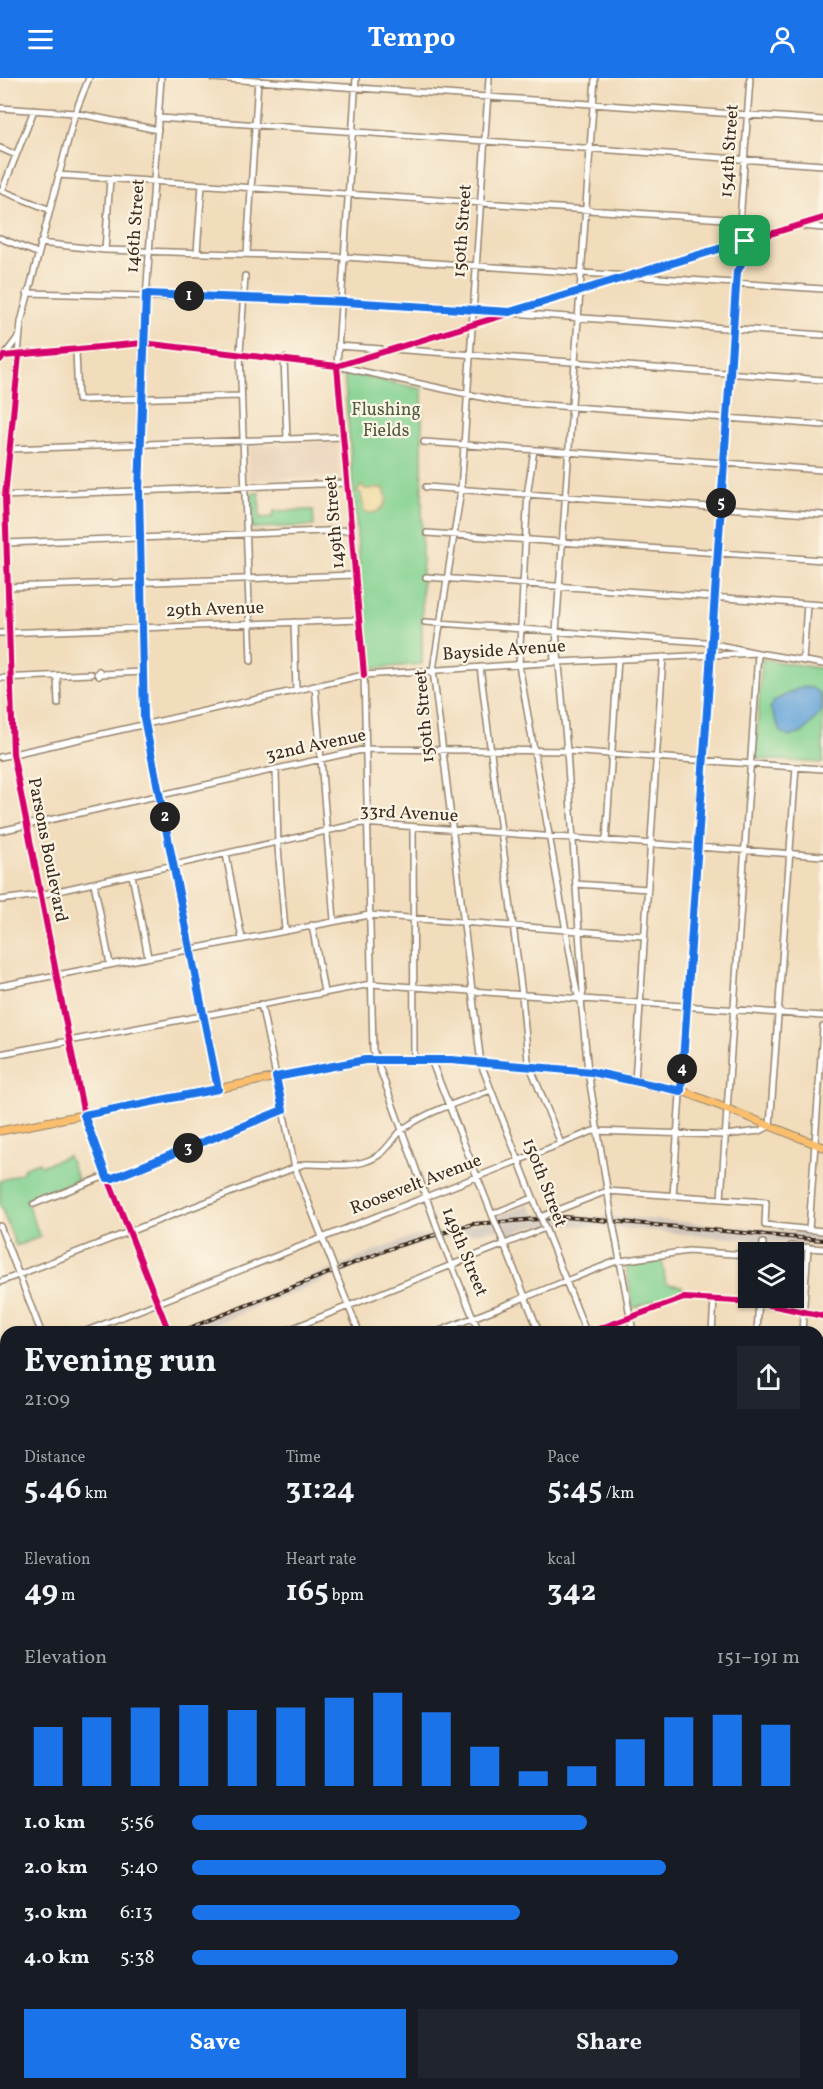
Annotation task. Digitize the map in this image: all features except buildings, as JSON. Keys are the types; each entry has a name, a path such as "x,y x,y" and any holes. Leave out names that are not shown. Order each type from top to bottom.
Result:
{"main road":[{"path":"0,1131 276,1077 377,1060 431,1060 588,1071 681,1091 823,1147"}],"street":[{"name":"Parsons Boulevard","path":"89,78 75,114 48,209 27,293 20,335 2,496 8,587 13,754 84,1115 167,1326"},
{"name":"146th Street","path":"161,78 141,399 139,491 144,627 143,672 146,724 218,1089"},
{"path":"213,78 823,120"},
{"name":"149th Street","path":"356,78 337,366 364,675 373,1050 442,1241 477,1326"},
{"name":"150th Street","path":"489,78 460,490 433,670 480,1062 585,1326"},
{"path":"595,78 580,273 557,641 553,645 567,751 583,992 581,1000 588,1071 631,1326"},
{"name":"154th Street","path":"673,1196 726,418 737,272 742,242 740,220 750,78"},
{"path":"247,253 258,80"},
{"path":"0,108 75,114 158,130"},
{"path":"34,110 1,190 48,209"},
{"path":"159,118 823,165"},
{"path":"0,148 16,155"},
{"path":"58,175 740,220"},
{"path":"105,250 110,179"},
{"path":"197,252 202,185"},
{"path":"337,366 353,358 823,218"},
{"path":"797,225 823,228"},
{"path":"0,238 37,253"},
{"path":"40,243 105,250 344,257 823,289"},
{"path":"663,266 663,278"},
{"path":"245,276 240,353 251,661"},
{"path":"27,293 146,294 341,302 823,335"},
{"path":"540,315 541,303"},
{"path":"1,358 20,335"},
{"path":"416,340 417,351"},
{"path":"1,358 143,343 337,366 504,402 823,425"},
{"path":"338,346 823,380"},
{"path":"76,350 78,400 242,396"},
{"path":"284,358 287,439"},
{"path":"353,358 354,369"},
{"path":"9,449 343,437"},
{"path":"424,442 823,470"},
{"path":"534,450 528,494 519,665 577,993 581,1000"},
{"path":"2,496 347,483"},
{"path":"426,487 823,515"},
{"path":"6,543 351,530"},
{"path":"427,533 823,560"},
{"path":"8,587 355,575"},
{"path":"426,577 823,605"},
{"path":"807,604 803,661 823,664"},
{"name":"29th Avenue","path":"0,633 360,620"},
{"path":"294,622 296,690"},
{"path":"425,622 711,643 758,653 721,1199"},
{"name":"Bayside Avenue","path":"0,758 364,675 556,662 758,653 803,661"},
{"path":"635,1081 663,657"},
{"path":"606,841 618,659"},
{"path":"480,667 530,1066 561,1144"},
{"path":"101,674 143,672"},
{"path":"0,678 91,674"},
{"path":"57,676 57,704"},
{"path":"315,686 334,921"},
{"name":"32nd Avenue","path":"0,831 366,749 567,751 823,769"},
{"path":"770,1126 796,767"},
{"path":"276,769 285,930"},
{"name":"33rd Avenue","path":"0,900 40,895 362,823 823,856"},
{"path":"412,828 414,1060"},
{"path":"226,854 242,939"},
{"path":"132,875 148,957"},
{"path":"94,883 110,964"},
{"path":"576,884 648,889"},
{"path":"0,986 369,915 644,936"},
{"path":"312,925 324,992"},
{"path":"0,1054 371,984 823,1016"},
{"path":"261,1004 295,1168 357,1326"},
{"path":"809,1230 823,1027"},
{"path":"431,1060 537,1326"},
{"path":"0,1282 304,1164 348,1165 365,1161 386,1150 403,1129 450,1106 491,1090"},
{"path":"34,1204 107,1178 113,1178 283,1110"},
{"name":"Roosevelt Avenue","path":"99,1326 597,1131 678,1136 725,1135 760,1131 770,1126"},
{"path":"541,1218 607,1191 766,1203 765,1225 823,1231"},
{"path":"493,1215 533,1198"},
{"path":"0,1226 38,1326"},
{"path":"298,1326 545,1228"},
{"path":"804,1247 823,1248"},
{"path":"802,1326 808,1247"},
{"path":"451,1326 619,1261 688,1251 738,1254"},
{"path":"605,1326 684,1298 738,1300"},
{"path":"712,1326 714,1299"},
{"path":"757,1326 758,1308"},
{"path":"788,1308 823,1316"}],"shaded area":[{"path":"336,442 339,476 250,480 249,445"},
{"path":"529,1204 534,1214 637,1218 823,1234 823,1246 804,1244 804,1242 778,1242 607,1227 550,1225 529,1227 506,1238 503,1231 491,1230 450,1237 404,1249 209,1326 187,1326 406,1239 488,1220"}],"green space":[{"name":"Flushing Fields","path":"344,372 422,389 422,664 368,669"},
{"path":"251,493 259,493 260,518 273,517 274,511 313,510 314,526 252,528"},
{"path":"762,659 823,669 823,763 758,759 755,756"},
{"path":"68,1156 78,1180 26,1200 40,1237 16,1246 0,1204 0,1181 24,1172 23,1168 39,1162 41,1166"},
{"path":"662,1260 666,1284 682,1286 682,1291 633,1308 626,1266"}],"sand":[{"path":"362,486 365,489 384,488 387,499 381,509 372,513 364,512 361,494 357,491"}],"water":[{"path":"801,687 812,688 820,694 822,710 802,733 789,737 781,732 770,708 774,701"}],"railway":[{"path":"194,1326 397,1246 473,1224 565,1217 823,1240"}],"cycle path":[{"path":"0,360 4,356 143,343 337,366 823,218"},
{"path":"19,355 5,496 13,754 85,1120 167,1326"},
{"path":"337,366 364,675"},
{"path":"607,1326 684,1298 755,1302 823,1316"}],"route":[{"path":"745,241 744,258 737,272 681,1091 588,1071 451,1060 365,1060 276,1077 283,1110 113,1178 107,1178 84,1115 218,1089 144,718 144,627 139,491 146,294 345,302 510,312 745,241"}]}
